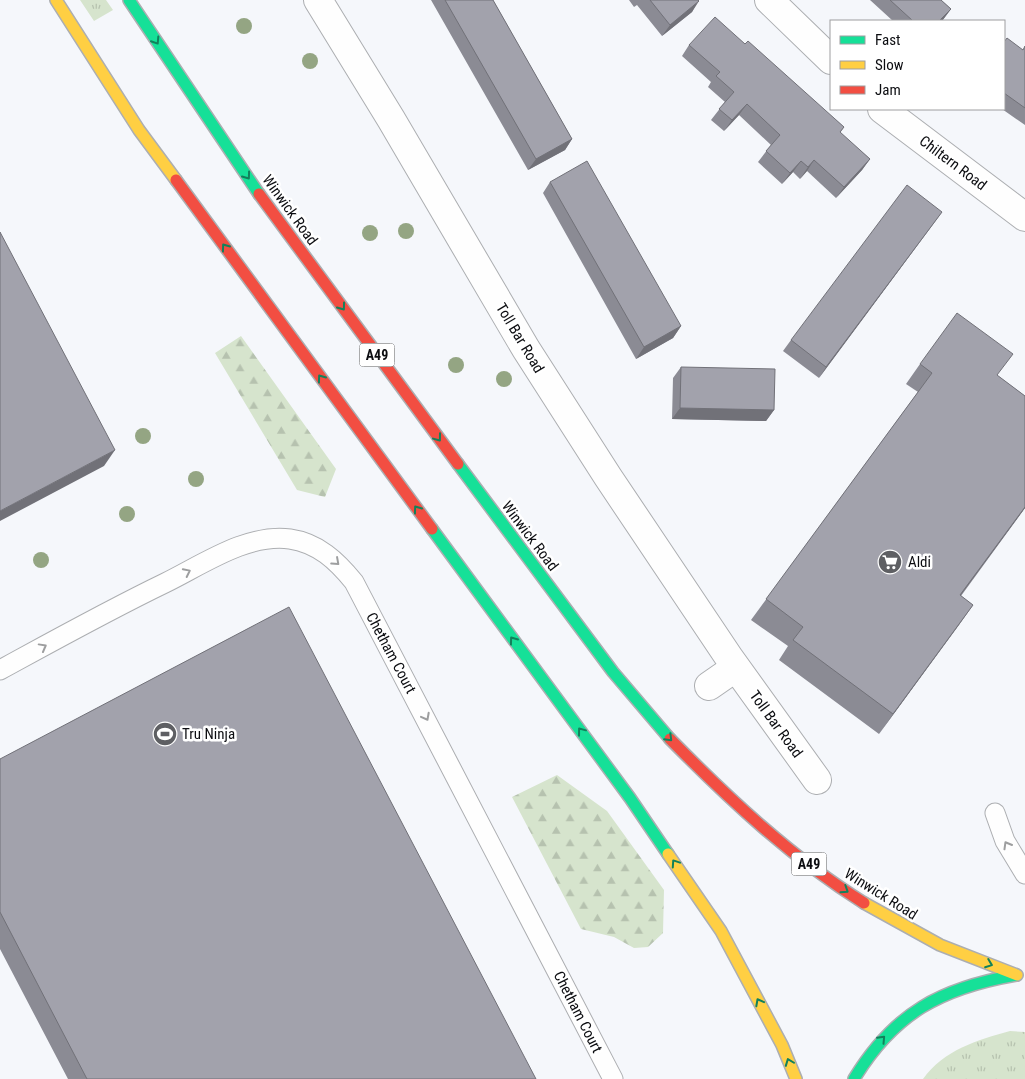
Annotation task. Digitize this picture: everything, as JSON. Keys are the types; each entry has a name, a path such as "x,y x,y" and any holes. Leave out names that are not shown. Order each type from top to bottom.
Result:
{"highway":[{"path":"56,0 139,130 641,814 721,931 782,1045 796,1079"},
{"name":"Winwick Road","path":"129,0 210,125 410,400 612,671 664,733 724,793 795,853 838,885 881,914 931,942 1021,975"},
{"name":"A49","path":"854,1079 880,1040 924,1003 956,987 986,978 1021,975"}],"street":[{"name":"Toll Bar Road","path":"318,0 392,119 526,349 608,477 736,668 817,780"},
{"path":"770,0 830,59"},
{"name":"Chiltern Road","path":"883,110 1025,217"},
{"path":"709,686 736,668"}],"lane":[{"name":"Chetham Court","path":"0,670 91,620 234,548 264,540 289,539 314,546 337,562 354,582 452,766 613,1079"},
{"path":"995,813 1005,841 1025,874"}],"green space":[{"path":"80,0 106,0 113,10 94,21"},
{"path":"241,336 336,469 325,497 297,490 215,353"},
{"path":"557,775 607,811 664,890 663,933 648,947 634,948 614,937 581,929 512,797"},
{"path":"1010,1031 1025,1032 1025,1079 923,1079 931,1069 951,1053 974,1042"}],"building":[{"path":"445,0 493,0 572,139 536,159"},
{"path":"650,0 698,0 699,1 670,25"},
{"path":"890,0 941,0 951,9 940,20 912,20"},
{"path":"715,17 745,44 748,41 844,127 840,132 870,159 844,187 814,160 808,167 801,161 790,173 766,151 780,135 747,104 732,120 719,109 734,92 716,76 720,72 689,45"},
{"path":"1007,38 1023,50 1025,46 1025,108 1005,94 1005,41"},
{"path":"587,161 681,326 644,347 550,182"},
{"path":"907,185 942,212 826,367 791,340"},
{"path":"0,232 115,450 0,511"},
{"name":"Aldi","path":"957,313 1013,354 997,375 1025,396 1025,507 960,595 973,605 893,714 793,640 803,627 766,599 932,373 920,364"},
{"path":"681,367 775,369 774,410 680,408"},
{"path":"289,607 536,1079 87,1079 0,912 0,759"}],"traffic: fast":[{"path":"129,0 259,194"},
{"path":"458,464 613,672 670,739"},
{"path":"432,529 630,798 668,854"},
{"path":"854,1079 869,1056 886,1037 922,1007 942,996 965,987 1016,975"}],"traffic: slow":[{"path":"56,0 139,130 176,180"},
{"path":"668,854 721,931 782,1045 796,1079"},
{"path":"864,903 940,945 1017,975"}],"traffic: jam":[{"path":"176,180 432,529"},
{"path":"259,194 458,464"},
{"path":"670,739 762,827 812,867 864,903"}],"place":[{"name":"Aldi","path":"890,562"},
{"name":"Tru Ninja","path":"165,734"}]}
